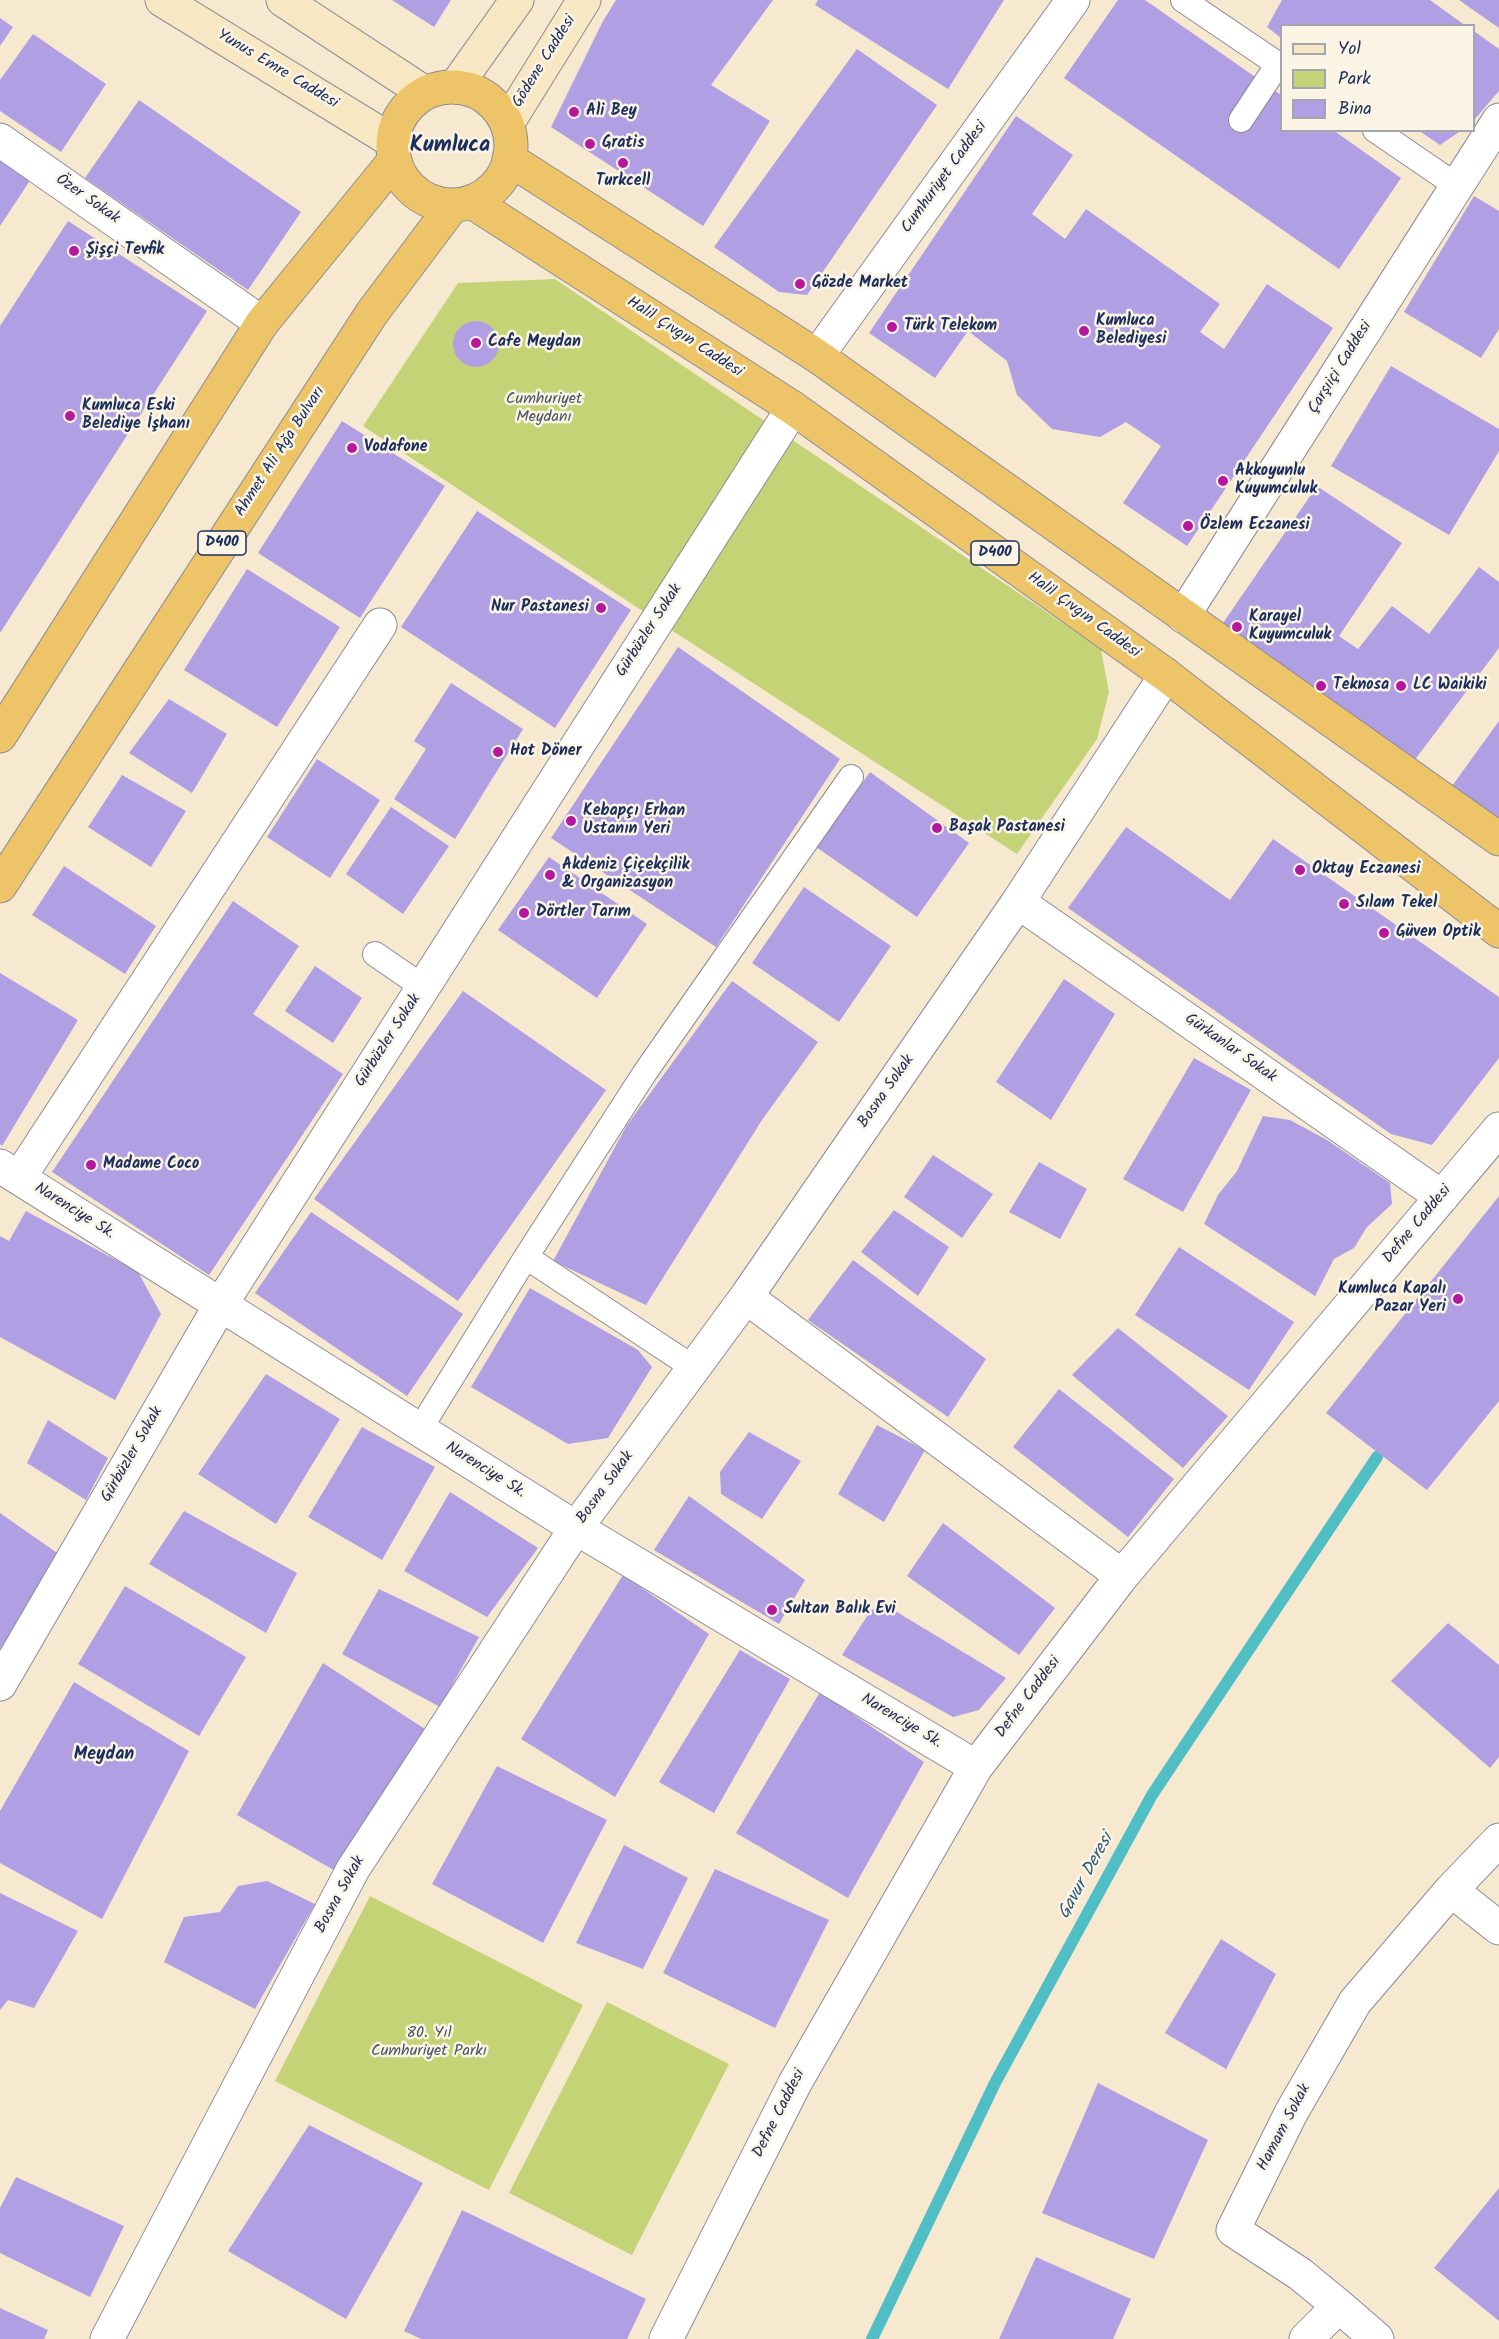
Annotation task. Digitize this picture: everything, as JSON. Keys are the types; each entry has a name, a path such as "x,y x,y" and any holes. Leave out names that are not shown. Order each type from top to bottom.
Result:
{"highway":[{"path":"4,719 262,323 393,151 398,122 409,105 440,90 470,90 485,98 498,109 507,124 511,140 509,159 502,178 489,192 463,204 434,203 416,194 402,179 393,151"},
{"path":"509,159 817,356 1499,839"},
{"name":"Halil Çıvgın Caddesi","path":"463,204 793,408 1166,675 1499,931"},
{"name":"Ahmet Ali Ağa Bulvarı","path":"0,886 372,313 463,204"}],"street":[{"name":"Yunus Emre Caddesi","path":"162,0 393,151"},
{"path":"284,0 440,90 517,0"},
{"name":"Gödene Caddesi","path":"507,124 584,0"},
{"name":"Cumhuriyet Caddesi","path":"817,356 1073,0"},
{"name":"Çarşıiçi Caddesi","path":"1183,616 1499,120"},
{"name":"Özer Sokak","path":"0,140 262,323"},
{"name":"Gürbüzler Sokak","path":"0,1684 221,1304 793,408"},
{"path":"10,1172 380,625"},
{"name":"Bosna Sokak","path":"107,2339 353,1869 576,1528 746,1297 1018,902 1166,675"},
{"name":"Gürkanlar Sokak","path":"1018,902 1442,1197"},
{"name":"Defne Caddesi","path":"666,2339 795,2083 976,1767 1122,1576 1499,1129"},
{"name":"Narenciye Sk.","path":"10,1172 576,1528 976,1767"},
{"path":"746,1297 1122,1576"},
{"name":"Hamam Sokak","path":"1339,2306 1300,2274 1233,2230 1291,2113 1355,2001 1451,1890 1499,1840"},
{"path":"1451,1890 1499,1928"},
{"path":"1306,2339 1339,2306 1377,2339"}],"lane":[{"path":"1183,0 1280,66 1241,120"},
{"path":"1378,132 1457,186"},
{"path":"420,1429 526,1257 644,1074 851,777"},
{"path":"375,954 423,987"},
{"path":"526,1257 694,1368"}],"green space":[{"name":"Cumhuriyet Meydanı","path":"555,279 1101,649 1109,692 1097,739 1017,854 662,624 363,426 458,283"},
{"name":"80. Yıl Cumhuriyet Parkı","path":"370,1896 583,2005 489,2190 275,2081"},
{"path":"607,2002 729,2064 632,2255 509,2193"}],"building":[{"path":"392,0 451,0 434,27"},
{"path":"616,0 773,0 711,85 770,121 703,226 551,127 603,21"},
{"path":"818,0 1004,0 948,89 815,5"},
{"path":"1118,0 1145,0 1280,94 1280,132 1336,132 1401,178 1339,269 1064,78"},
{"path":"1282,0 1430,0 1463,24 1280,24 1280,37 1267,27"},
{"path":"1459,0 1499,0 1499,28"},
{"path":"0,18 13,27 0,46"},
{"path":"1475,32 1499,49 1499,91 1475,119"},
{"path":"33,34 106,84 61,152 0,111 0,80"},
{"path":"857,49 937,105 807,295 779,292 714,247"},
{"path":"139,100 301,212 248,290 85,178"},
{"name":"Kumluca Belediyesi","path":"1016,116 1073,155 1032,214 1065,239 1086,209 1220,304 1200,332 1224,349 1267,284 1333,328 1187,546 1123,503 1161,446 1126,422 1100,437 1052,429 1017,395 1007,361 968,331 935,378 869,333"},
{"path":"1421,132 1459,132 1440,145"},
{"path":"0,153 33,176 0,226"},
{"path":"1474,196 1499,211 1499,329 1481,358 1404,312"},
{"name":"Kumluca Eski Belediye İşhanı","path":"68,221 207,311 0,633 0,326"},
{"name":"Cafe Meydan","path":"476,321 485,322 493,327 498,335 498,353 493,361 485,366 476,367 467,366 459,361 454,353 453,344 454,335 459,327 467,322"},
{"path":"1391,366 1499,429 1499,451 1449,535 1331,466"},
{"path":"342,421 445,486 360,618 258,553"},
{"path":"1317,486 1402,543 1339,636 1358,649 1392,606 1429,634 1479,567 1499,582 1499,648 1411,765 1221,626"},
{"path":"477,511 631,610 555,728 401,627"},
{"path":"247,569 340,627 277,727 184,670"},
{"path":"678,647 840,759 716,947 551,838"},
{"path":"451,683 523,729 455,839 394,799 426,749 414,741"},
{"path":"169,699 227,734 192,793 129,753"},
{"path":"1499,721 1499,820 1452,786"},
{"path":"317,759 380,800 330,878 267,837"},
{"path":"870,772 969,843 917,917 816,847"},
{"path":"122,775 186,811 151,867 88,827"},
{"path":"391,807 449,846 403,914 346,874"},
{"path":"1126,827 1230,900 1273,839 1499,997 1499,1058 1432,1145 1391,1134 1068,908"},
{"path":"549,857 647,924 597,998 498,930"},
{"path":"64,866 156,926 125,974 32,915"},
{"path":"804,887 891,946 839,1022 752,963"},
{"path":"233,901 299,946 253,1014 343,1074 209,1275 52,1172"},
{"path":"315,966 362,998 333,1043 285,1011"},
{"path":"0,973 78,1020 2,1146 0,1144"},
{"path":"1064,979 1115,1014 1051,1120 996,1082"},
{"path":"732,981 818,1042 762,1120 646,1305 553,1261 627,1125"},
{"path":"463,991 606,1090 458,1301 314,1199"},
{"path":"1194,1058 1251,1090 1183,1212 1123,1179"},
{"path":"1263,1116 1290,1120 1327,1140 1390,1183 1392,1204 1367,1227 1354,1248 1334,1259 1315,1296 1204,1224 1218,1195 1237,1171"},
{"path":"933,1155 993,1194 962,1238 904,1197"},
{"path":"1039,1162 1087,1189 1060,1239 1009,1212"},
{"name":"Kumluca Kapalı Pazar Yeri","path":"1499,1196 1499,1401 1427,1490 1326,1413"},
{"path":"894,1210 949,1247 918,1296 861,1252"},
{"path":"26,1211 138,1272 161,1314 115,1400 0,1337 0,1236 9,1241"},
{"path":"311,1212 463,1314 407,1396 255,1293"},
{"path":"1179,1247 1294,1322 1249,1390 1135,1315"},
{"path":"853,1260 986,1359 948,1417 808,1320"},
{"path":"530,1288 638,1350 652,1367 608,1438 568,1444 471,1387"},
{"path":"1118,1328 1228,1416 1183,1468 1072,1375"},
{"path":"266,1374 340,1419 276,1524 198,1474"},
{"path":"1059,1389 1174,1479 1128,1537 1013,1447"},
{"path":"48,1420 108,1458 86,1500 27,1463"},
{"path":"877,1425 925,1450 884,1522 838,1494"},
{"path":"362,1427 435,1467 382,1560 308,1517"},
{"path":"749,1432 801,1461 762,1519 721,1494 720,1472"},
{"path":"450,1492 538,1548 487,1617 404,1571"},
{"path":"689,1496 805,1580 779,1624 654,1550"},
{"path":"184,1511 297,1573 266,1633 149,1564"},
{"path":"0,1513 63,1557 0,1649"},
{"path":"943,1523 1055,1608 1019,1655 907,1576"},
{"path":"623,1575 709,1634 615,1797 521,1739"},
{"path":"125,1586 246,1657 199,1736 78,1664"},
{"path":"379,1589 479,1637 440,1707 342,1654"},
{"path":"887,1606 1006,1678 979,1710 953,1717 842,1655 871,1610"},
{"path":"1448,1623 1499,1665 1499,1757 1490,1768 1391,1681"},
{"path":"740,1650 790,1679 714,1813 659,1782"},
{"path":"323,1663 425,1729 339,1873 237,1815"},
{"path":"74,1682 189,1751 102,1919 0,1863 0,1811"},
{"path":"820,1692 924,1762 848,1898 736,1833"},
{"path":"497,1766 607,1820 543,1943 432,1884"},
{"path":"624,1845 688,1878 643,1969 576,1943"},
{"path":"715,1869 829,1920 775,2028 663,1973"},
{"path":"267,1881 315,1904 255,2009 164,1962 184,1917 220,1912 238,1886"},
{"path":"0,1893 78,1931 34,2008 8,2000 0,2010"},
{"path":"1221,1939 1276,1974 1226,2069 1165,2033"},
{"path":"1098,2083 1208,2140 1154,2259 1042,2213"},
{"path":"309,2125 423,2183 346,2319 228,2251"},
{"path":"16,2177 124,2226 90,2297 0,2253 0,2208"},
{"path":"1499,2188 1499,2321 1434,2268"},
{"path":"462,2210 646,2299 627,2339 421,2339 404,2331"},
{"path":"1036,2257 1131,2299 1113,2339 999,2339"},
{"path":"0,2308 48,2330 44,2339 0,2339"}],"waterway":[{"name":"Gavur Deresi","path":"872,2339 995,2083 1152,1795 1377,1457"}],"place":[{"name":"Ali Bey","path":"574,112"},
{"name":"Gratis","path":"590,144"},
{"name":"Turkcell","path":"623,163"},
{"name":"Şişçi Tevfik","path":"74,251"},
{"name":"Gözde Market","path":"800,284"},
{"name":"Türk Telekom","path":"892,327"},
{"name":"Kumluca Belediyesi","path":"1084,331"},
{"name":"Cafe Meydan","path":"476,343"},
{"name":"Kumluca Eski Belediye İşhanı","path":"70,416"},
{"name":"Vodafone","path":"352,448"},
{"name":"Akkoyunlu Kuyumculuk","path":"1223,481"},
{"name":"Özlem Eczanesi","path":"1188,526"},
{"name":"Nur Pastanesi","path":"601,608"},
{"name":"Karayel Kuyumculuk","path":"1237,627"},
{"name":"Teknosa","path":"1321,686"},
{"name":"LC Waikiki","path":"1401,686"},
{"name":"Hot Döner","path":"498,752"},
{"name":"Kebapçı Erhan Ustanın Yeri","path":"571,821"},
{"name":"Başak Pastanesi","path":"937,828"},
{"name":"Oktay Eczanesi","path":"1300,870"},
{"name":"Akdeniz Çiçekçilik & Organizasyon","path":"550,875"},
{"name":"Sılam Tekel","path":"1344,904"},
{"name":"Dörtler Tarım","path":"524,913"},
{"name":"Güven Optik","path":"1384,933"},
{"name":"Madame Coco","path":"91,1165"},
{"name":"Kumluca Kapalı Pazar Yeri","path":"1458,1299"},
{"name":"Sultan Balık Evi","path":"772,1610"}],"district":[{"name":"Kumluca","path":"450,147"},
{"name":"Meydan","path":"104,1756"}]}
